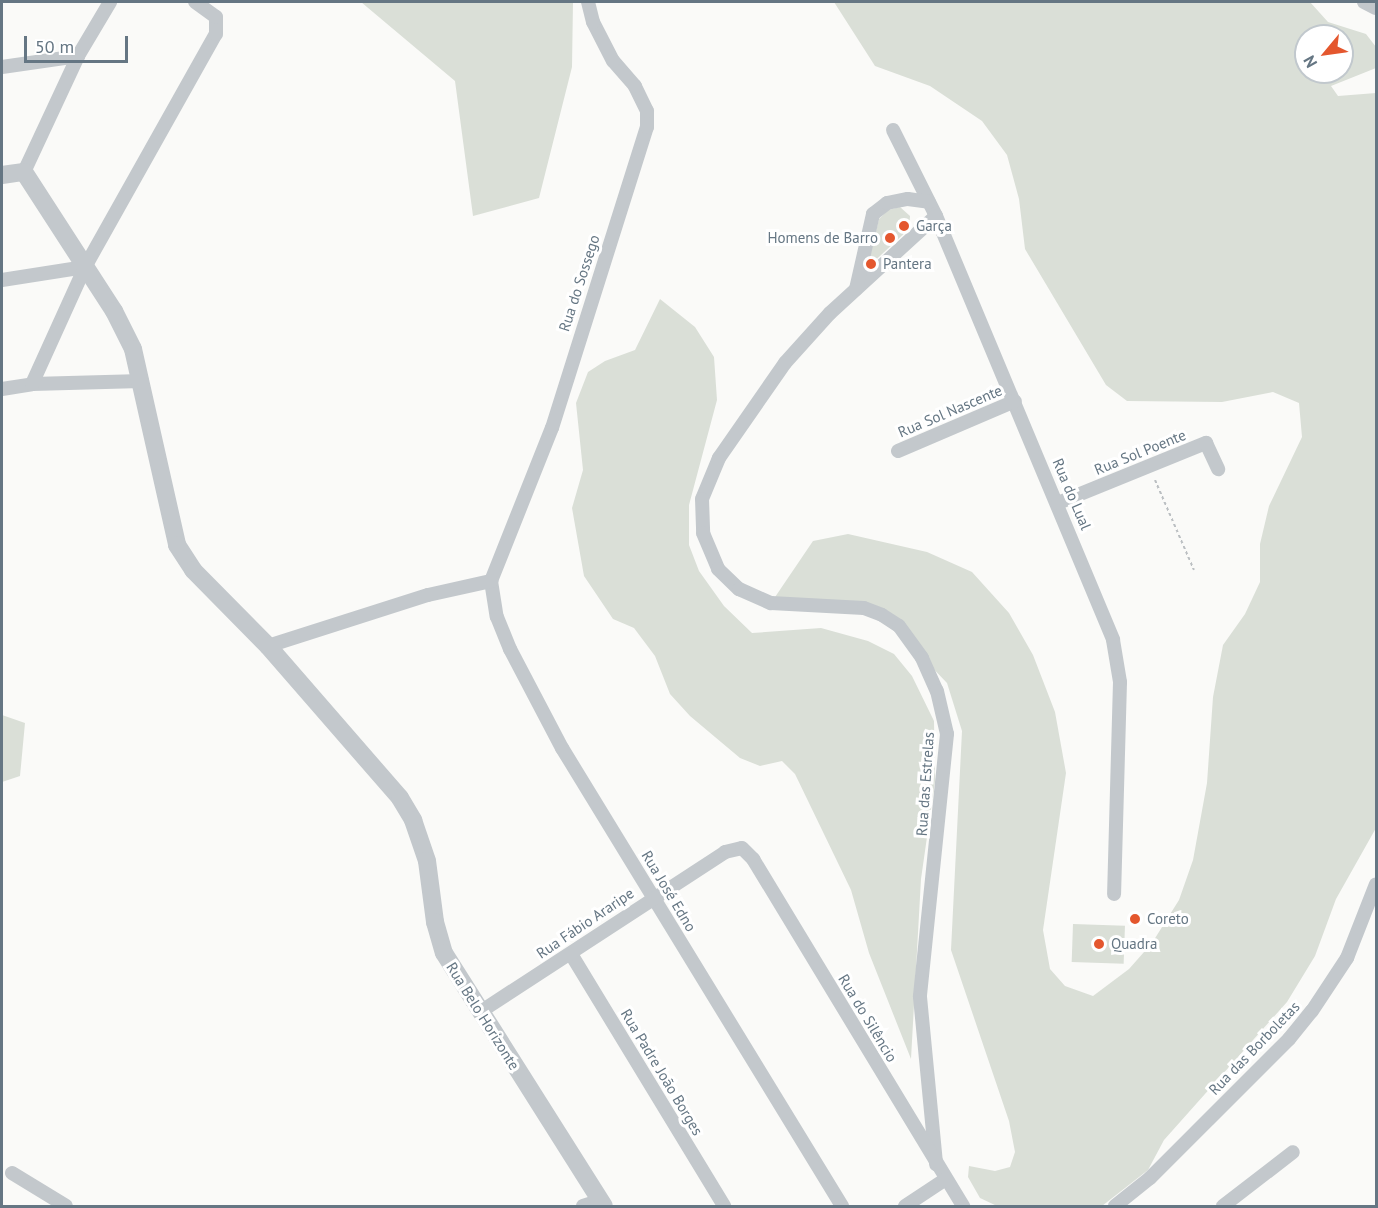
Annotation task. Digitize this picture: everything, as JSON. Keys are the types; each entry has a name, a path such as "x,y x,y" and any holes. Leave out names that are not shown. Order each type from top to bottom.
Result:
{"street":[{"path":"2,175 24,172 78,56 110,2"},
{"path":"32,384 85,267 216,34 216,17 195,2"},
{"name":"Rua do Sossego","path":"491,581 552,428 647,128 647,111 635,86 612,61 593,22 588,2"},
{"path":"1364,2 1377,8"},
{"path":"2,67 78,56"},
{"name":"Rua do Lual","path":"893,130 936,216 1058,503 1113,640 1120,682 1114,894"},
{"name":"Rua Belo Horizonte","path":"24,172 125,331 142,381 169,522 177,545 193,570 267,646 384,779 413,820 427,861 435,922 444,953 603,1203"},
{"path":"856,289 873,214 887,203 908,199 929,202"},
{"name":"Rua das Estrelas","path":"936,216 856,289 785,363 719,458 702,499 703,533 718,569 739,589 771,603 864,608 899,626 922,658 937,691 947,734 920,998 936,1164"},
{"path":"2,280 85,267"},
{"path":"2,389 32,384 142,381"},
{"name":"Rua Sol Nascente","path":"898,451 1015,401"},
{"name":"Rua Sol Poente","path":"1058,503 1206,442 1218,469"},
{"path":"267,646 428,594 491,581"},
{"name":"Rua José Edno","path":"491,581 497,617 525,680 842,1206"},
{"name":"Rua do Silêncio","path":"742,849 753,859 963,1206"},
{"name":"Rua Fábio Araripe","path":"480,1012 725,852 742,849"},
{"name":"Rua das Borboletas","path":"1115,1206 1150,1178 1306,1018 1347,958 1377,884"},
{"name":"Rua Padre João Borges","path":"571,954 724,1206"},
{"path":"1223,1206 1293,1152"},
{"path":"12,1173 64,1206"},
{"path":"905,1206 946,1179"},
{"path":"583,1206 603,1203"}],"path":[{"path":"1149,466 1194,570"}],"shaded area":[{"path":"361,2 573,2 572,67 539,198 473,216 455,81"},
{"path":"834,2 1310,2 1328,22 1334,24 1294,24 1294,84 1336,84 1331,86 1338,96 1376,93 1376,828 1336,899 1315,956 1287,1002 1164,1140 1148,1170 1102,1206 997,1206 980,1198 968,1177 969,1166 995,1171 1010,1167 1015,1152 1009,1121 951,950 962,731 947,683 882,615 771,603 813,541 848,534 927,552 972,572 1009,613 1033,655 1055,712 1066,773 1043,930 1050,969 1065,986 1093,996 1129,969 1152,943 1179,900 1193,860 1207,783 1213,697 1223,645 1245,614 1260,582 1260,544 1269,506 1302,437 1299,403 1273,392 1222,402 1127,401 1106,385 1025,249 1019,199 1007,155 982,121 930,86 875,66"},
{"path":"1354,30 1366,34 1376,47 1376,68 1354,77"},
{"path":"900,207 910,216 909,229 867,268 879,219 888,210"},
{"path":"660,299 695,327 714,357 717,400 689,505 689,545 699,571 724,606 752,633 821,628 868,641 894,654 912,676 934,721 935,781 921,879 911,1059 869,953 851,890 795,774 782,761 760,766 740,758 690,716 670,694 655,656 634,628 613,619 584,576 572,508 583,470 576,403 588,372 605,361 635,350"},
{"path":"2,715 25,723 20,776 2,782"},
{"name":"Quadra","path":"1073,924 1125,926 1124,964 1072,962"}],"place":[{"name":"Garça","path":"904,226"},
{"name":"Homens de Barro","path":"890,238"},
{"name":"Pantera","path":"871,264"},
{"name":"Coreto","path":"1135,919"},
{"name":"Quadra","path":"1099,944"}]}
